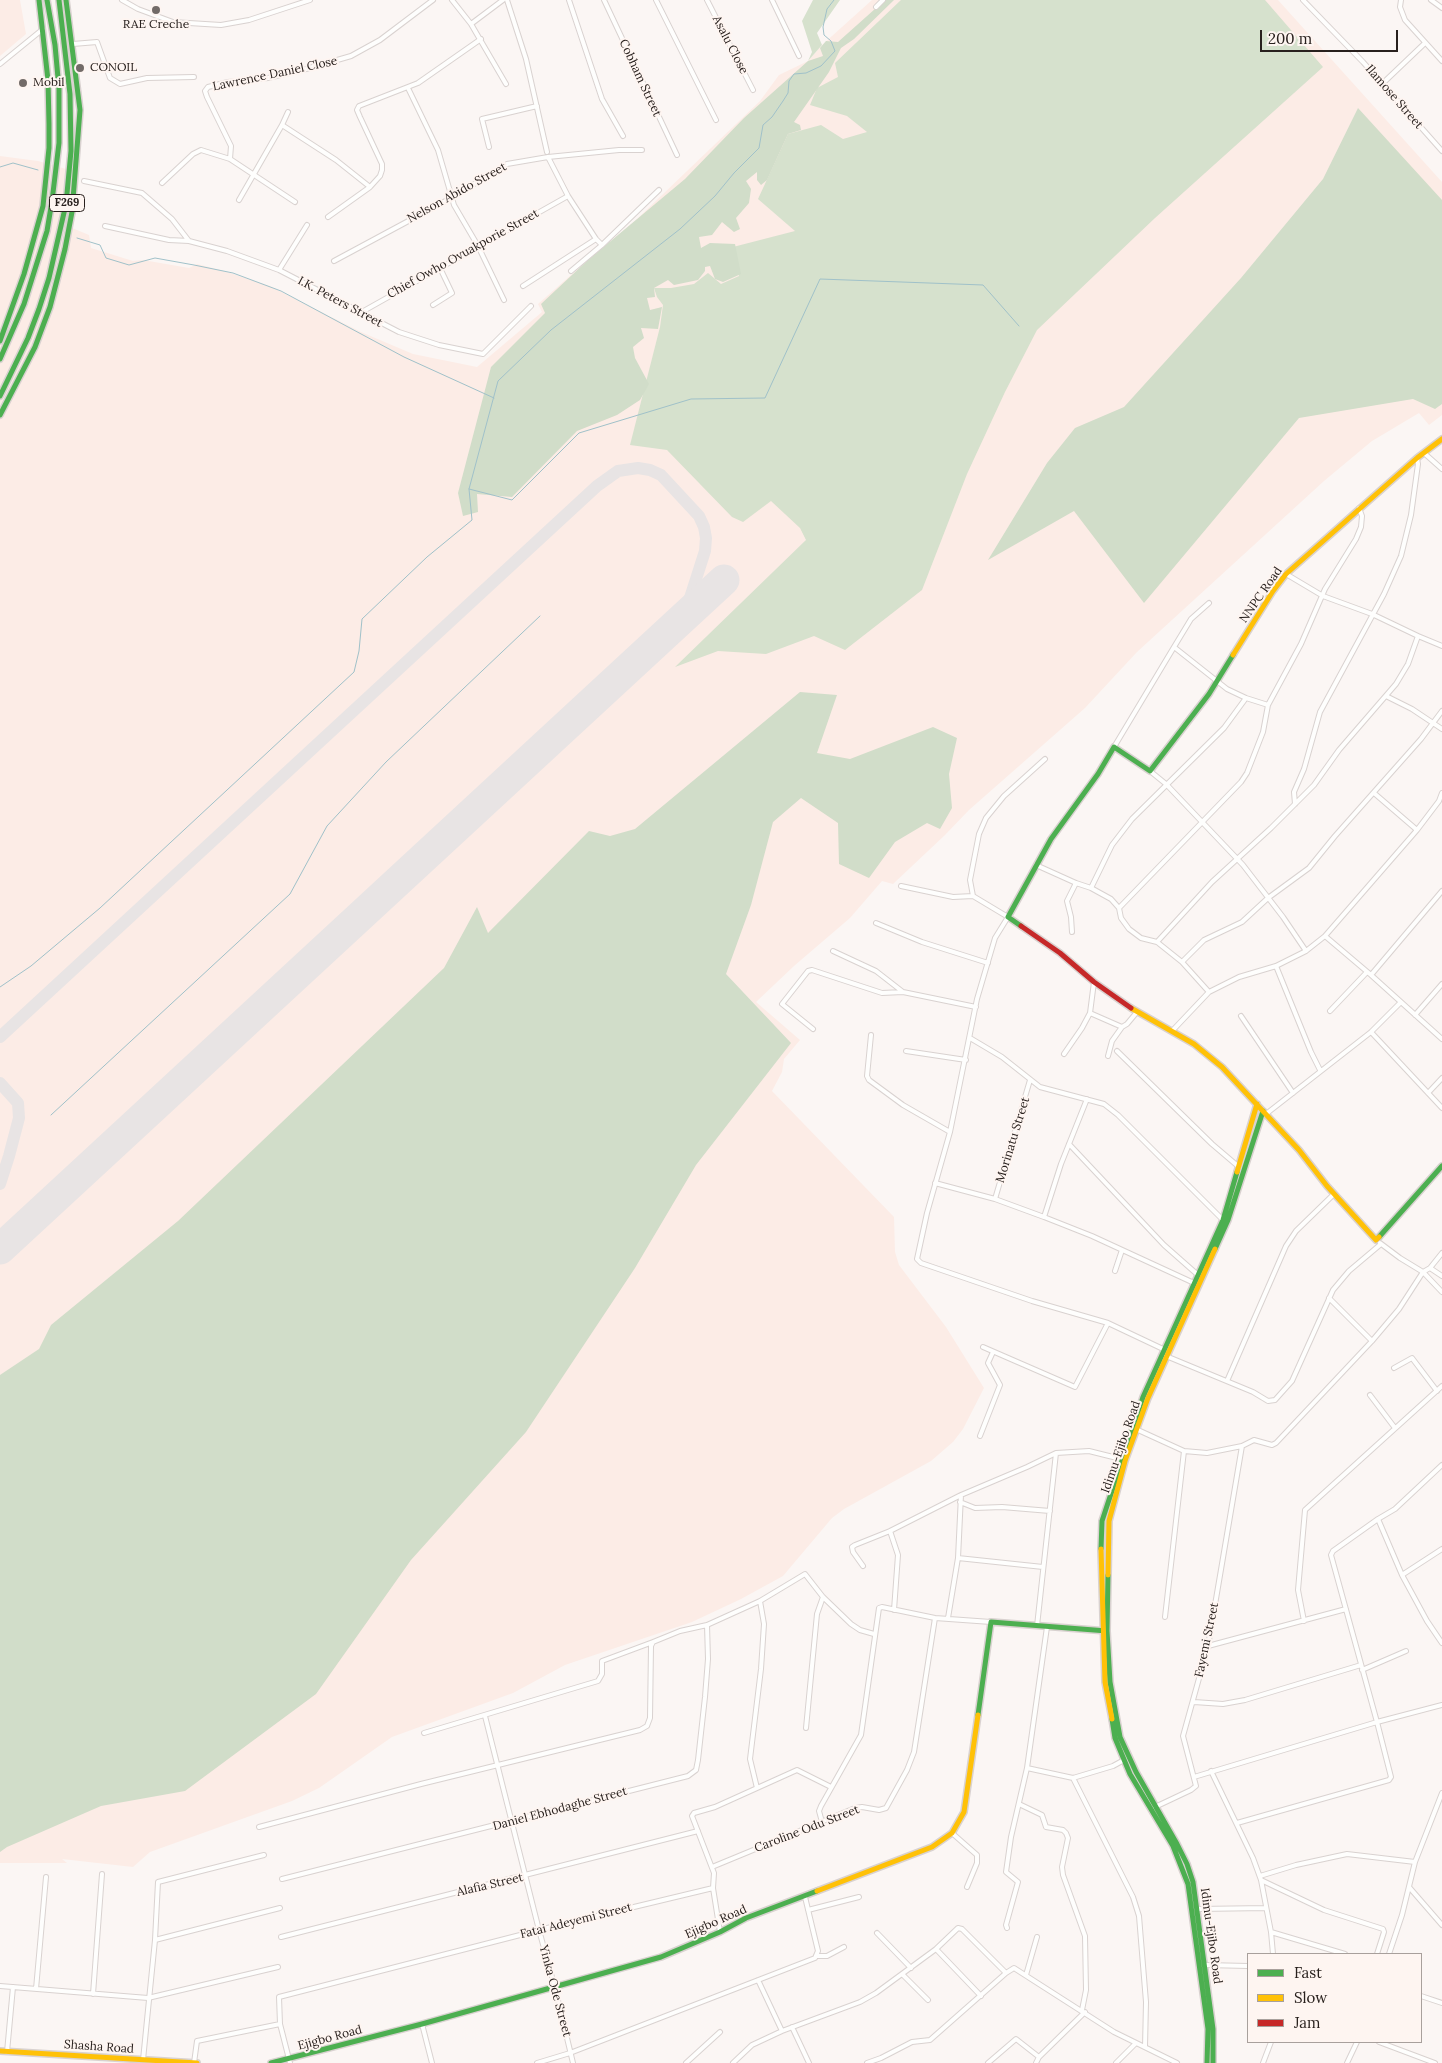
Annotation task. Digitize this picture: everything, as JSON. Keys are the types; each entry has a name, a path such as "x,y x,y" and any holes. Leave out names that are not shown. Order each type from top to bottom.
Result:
{"main road":[{"path":"0,340 24,274 43,206 49,148 49,124 48,80 39,0"},
{"name":"F269","path":"0,359 24,304 47,231 52,202 59,143 59,99 55,45 47,0"},
{"name":"F269","path":"0,396 28,338 39,310 49,278 66,204 71,151 70,94 59,0"},
{"path":"0,415 11,397 35,347 50,307 65,250 72,212 80,110 66,0"},
{"name":"NNPC Road","path":"1150,771 1217,682 1273,591 1286,574 1359,508 1424,452 1442,439"},
{"path":"1150,771 1114,747 1098,774 1051,839 1008,917 1060,953 1094,982 1137,1012 1173,1030 1222,1067 1299,1150 1334,1194 1376,1240 1442,1166"},
{"name":"Idimu-Ejibo Road","path":"1207,2063 1206,2013 1188,1884 1173,1846 1130,1774 1115,1738 1105,1682 1102,1521 1143,1397 1194,1283 1207,1263 1223,1220 1229,1210 1257,1104"},
{"name":"Idimu-Ejibo Road","path":"1213,2063 1213,2029 1206,1966 1198,1909 1187,1864 1136,1772 1120,1737 1110,1682 1105,1631 1108,1521 1148,1398 1229,1210 1264,1113"},
{"path":"991,1622 1105,1631"},
{"name":"Ejigbo Road","path":"271,2063 289,2061 556,1988 661,1957 720,1932 746,1918 932,1847 952,1833 964,1812 991,1622"},
{"name":"Shasha Road","path":"0,2051 196,2063"}],"street":[{"path":"122,0 138,9 173,22 221,25 250,20 310,0"},
{"name":"Lawrence Daniel Close","path":"230,159 231,146 207,97 205,91 208,87 228,82 268,78 351,56 380,40 432,0"},
{"path":"452,0 481,38 506,84"},
{"path":"471,24 503,0"},
{"path":"506,0 526,59 547,154 568,196 596,239 602,245"},
{"path":"569,0 602,99 622,136"},
{"name":"Cobham Street","path":"604,0 677,155"},
{"path":"656,0 716,120"},
{"name":"Asalu Close","path":"708,0 753,90"},
{"path":"772,0 799,56"},
{"path":"876,7 883,0"},
{"name":"Ilamose Street","path":"1303,0 1382,84 1442,152"},
{"path":"1401,0 1402,14 1442,62"},
{"path":"1430,0 1442,8"},
{"path":"0,64 43,29"},
{"path":"328,217 370,187 380,176 382,164 357,110 362,104 418,83 481,38"},
{"path":"73,44 97,42 110,78 120,84 148,78 194,77"},
{"path":"1382,84 1425,43"},
{"path":"408,88 438,150 454,205 478,246 504,300"},
{"path":"489,147 482,119 537,106"},
{"path":"239,200 288,112"},
{"path":"282,125 336,160 370,187"},
{"path":"162,183 201,150 230,159 295,202"},
{"name":"Nelson Abido Street","path":"334,261 453,197 507,164 547,154 642,150"},
{"path":"84,181 142,193 172,219 189,241"},
{"path":"571,271 602,245 659,190"},
{"name":"Chief Owho Ovuakporie Street","path":"360,314 568,196"},
{"path":"279,270 307,225"},
{"name":"I.K. Peters Street","path":"105,226 169,240 189,241 227,251 279,270 360,314 399,332 439,345 482,354 531,306"},
{"path":"523,286 596,239"},
{"path":"433,305 452,293 443,267"},
{"path":"1424,452 1442,469"},
{"path":"1295,804 1294,792 1304,769 1320,712 1390,581 1405,544 1418,464 1417,458"},
{"path":"1119,908 1247,774 1263,732 1268,705 1301,644 1326,589 1356,539 1361,527 1362,516 1359,508"},
{"path":"1286,574 1323,596 1372,614 1442,646"},
{"path":"1114,747 1191,619 1209,603"},
{"path":"1157,942 1212,882 1238,860 1314,785 1339,750 1403,675 1418,636"},
{"path":"1174,648 1217,682 1246,698 1268,705"},
{"path":"1386,696 1412,709 1442,729"},
{"path":"1091,888 1112,845 1132,819 1224,728 1246,698"},
{"path":"1182,962 1204,940 1242,922 1268,898 1309,868 1421,739 1442,711"},
{"path":"973,896 970,880 979,834 986,818 1004,796 1045,759"},
{"path":"1150,771 1166,784 1238,860 1306,951"},
{"path":"1374,793 1417,830"},
{"path":"1173,1030 1208,992 1240,978 1276,966 1306,951 1325,936 1417,830 1442,793"},
{"path":"1036,865 1076,884 1091,888 1111,899 1119,908 1121,918 1129,928 1141,938 1157,942 1182,962 1208,992"},
{"path":"1072,932 1067,901 1076,884"},
{"path":"901,886 953,896 973,896 1008,917 995,938 976,1007 950,1132 935,1183 917,1259 921,1263 1032,1301 1108,1323 1163,1349"},
{"path":"1330,1011 1369,973 1442,891"},
{"path":"876,924 922,942 988,963"},
{"path":"1325,936 1442,1039"},
{"path":"833,951 876,971 903,992"},
{"path":"1276,966 1320,1070"},
{"path":"813,1029 782,1004 808,971 812,970 882,993 903,992 976,1007"},
{"path":"1064,1054 1090,1013 1094,982"},
{"path":"1415,1015 1442,984"},
{"path":"1264,1113 1293,1093 1371,1032 1401,1002"},
{"path":"1108,1056 1112,1041 1137,1012"},
{"path":"1090,1013 1122,1028"},
{"path":"1241,1016 1293,1093"},
{"path":"1371,1032 1442,1108"},
{"path":"871,1034 867,1076 869,1080 903,1105 950,1132"},
{"path":"970,1038 1002,1057 1040,1087 1104,1104 1118,1115 1223,1220"},
{"path":"1117,1051 1212,1144 1239,1167"},
{"path":"906,1052 966,1060"},
{"path":"1428,1093 1442,1078"},
{"name":"Morinatu Street","path":"995,1200 1030,1080"},
{"path":"1044,1217 1068,1144 1087,1099"},
{"path":"1068,1144 1164,1245 1198,1275"},
{"path":"935,1183 995,1200 1044,1217 1194,1283"},
{"path":"1227,1381 1286,1246 1296,1231 1334,1194"},
{"path":"1376,1240 1423,1272 1442,1292"},
{"path":"1166,1356 1253,1392 1268,1401 1274,1400 1281,1395 1292,1381 1329,1298 1349,1270 1381,1244"},
{"path":"1114,1271 1122,1250"},
{"path":"1138,1430 1184,1451 1207,1453 1242,1446 1254,1440 1272,1445 1276,1443 1372,1341 1399,1309 1423,1272 1430,1268 1442,1253"},
{"path":"1430,1268 1442,1276"},
{"path":"1329,1298 1372,1341"},
{"path":"984,1347 1075,1387 1108,1323"},
{"path":"980,1436 1000,1385 988,1363 993,1352"},
{"path":"1394,1368 1412,1358 1437,1391"},
{"path":"1304,1621 1298,1590 1305,1510 1442,1386"},
{"path":"1370,1395 1395,1428"},
{"name":"Fayemi Street","path":"1194,1776 1183,1736 1208,1646 1242,1446"},
{"path":"863,1566 853,1552 852,1547 890,1531 961,1495 1056,1453 1090,1451 1121,1459"},
{"path":"1165,1617 1184,1451"},
{"path":"1037,1626 1056,1453"},
{"path":"1237,1823 1389,1780 1391,1777 1331,1555 1333,1551 1403,1502 1442,1465"},
{"path":"948,1618 958,1558 961,1495"},
{"path":"960,1502 975,1508 1002,1507 1050,1511"},
{"path":"1378,1519 1402,1575 1427,1621 1442,1643"},
{"path":"890,1531 898,1555 894,1610"},
{"path":"1402,1575 1442,1549"},
{"path":"958,1558 1043,1567"},
{"path":"424,1733 485,1716 541,1696 598,1681 602,1674 602,1661 680,1632 707,1625 760,1601 805,1574 823,1597 856,1628 874,1634"},
{"path":"806,1728 818,1614 823,1597"},
{"path":"757,1788 750,1760 761,1669 763,1617 760,1601"},
{"path":"822,1822 819,1811 861,1735 874,1634 880,1608 935,1618 991,1622"},
{"path":"1208,1646 1346,1609"},
{"name":"Caroline Odu Street","path":"712,1867 855,1808 883,1810 908,1770 914,1752 935,1618"},
{"name":"Daniel Ebhodaghe Street","path":"282,1879 688,1776 696,1770 708,1659 707,1625"},
{"path":"1007,1928 1006,1924 1018,1882 1006,1872 1011,1837 1027,1768 1047,1627"},
{"path":"259,1827 421,1784 640,1730 647,1726 650,1718 651,1646 653,1642"},
{"path":"1194,1702 1223,1704 1245,1700 1361,1668 1406,1651"},
{"path":"1155,1808 1194,1788 1196,1786 1194,1776 1377,1722 1442,1705"},
{"name":"Yinka Ode Street","path":"485,1716 525,1877 556,1988 573,2063"},
{"path":"1027,1768 1072,1778 1113,1766 1124,1760"},
{"path":"720,1932 713,1888 715,1878 692,1816 694,1813 715,1807 797,1770 832,1787"},
{"path":"1211,1771 1254,1858 1271,1932 1273,1953"},
{"path":"1072,1778 1140,1916 1146,2002 1145,2047"},
{"path":"1389,1953 1401,1921 1414,1862 1442,1793"},
{"path":"1019,1804 1042,1815 1046,1827 1063,1830 1066,1833 1067,1847 1062,1867 1063,1875 1085,1936 1086,1990 1084,2011 1036,2063"},
{"name":"Alafia Street","path":"281,1937 698,1832"},
{"path":"952,1833 977,1855 977,1864 967,1887"},
{"path":"1260,1878 1296,1865 1347,1854 1414,1862"},
{"path":"143,2060 155,1940 158,1882 264,1855"},
{"path":"94,1994 102,1874"},
{"path":"36,1989 46,1877"},
{"path":"1260,1878 1324,1910 1383,1929 1384,1932 1377,1953"},
{"path":"1409,1886 1442,1925"},
{"name":"Fatai Adeyemi Street","path":"289,2061 280,2024 279,1997 539,1930 713,1888"},
{"path":"805,1897 818,1951 817,1956"},
{"path":"808,1910 859,1897"},
{"path":"155,1940 280,1908"},
{"path":"1198,1909 1266,1908"},
{"path":"733,2063 750,2046 792,2027 860,2002 903,1975 960,1928 1006,1972"},
{"path":"1271,1932 1342,1953"},
{"path":"877,1933 911,1968"},
{"path":"1026,1975 1037,1937"},
{"path":"537,2063 570,2053 817,1956 827,1956 844,1947"},
{"path":"936,1949 981,1996"},
{"path":"1206,1966 1247,1966"},
{"path":"0,1986 148,1998 278,1968"},
{"path":"867,2063 912,2042 930,2040 1006,1972 1014,1968 1084,2011 1114,2032 1177,2063"},
{"path":"903,1975 928,2000"},
{"path":"758,1980 782,2031"},
{"path":"7,2052 13,1988"},
{"path":"1422,1996 1442,2003"},
{"path":"196,2063 197,2041 280,2024"},
{"path":"422,2024 432,2063"},
{"path":"792,2027 809,2063"},
{"path":"686,2063 720,2032"},
{"path":"988,2063 1016,2039 1040,2057"},
{"path":"1116,2063 1136,2042"},
{"path":"1263,2063 1271,2043"},
{"path":"1347,2063 1357,2043"},
{"path":"1382,2043 1435,2063"},
{"path":"1418,2063 1420,2058"}],"shaded area":[{"path":"0,0 20,0 26,34 0,56"},
{"path":"872,0 1278,0 1442,182 1442,415 1429,425 1419,413 1372,441 1324,481 1137,652 1085,708 969,810 893,884 882,881 850,918 794,966 756,1002 800,1040 784,1059 782,1072 772,1091 894,1217 895,1252 899,1265 946,1327 984,1388 963,1429 953,1442 931,1461 844,1509 832,1518 783,1576 741,1599 692,1622 565,1665 513,1693 392,1737 319,1788 292,1801 150,1852 133,1867 62,1859 67,1863 0,1863 0,156 38,161 73,171 65,225 89,235 91,248 133,261 143,260 189,268 197,264 224,271 270,286 361,332 413,354 477,367 542,312 538,304 637,219 760,101 779,75 808,61 822,45"}],"green space":[{"path":"813,0 840,0 817,33 822,45 808,61 812,52 802,21"},
{"path":"885,0 894,0 854,39 841,48 829,72 794,122 800,125 801,130 788,134 767,180 761,185 757,180 757,172 746,181 751,189 749,203 736,218 740,229 734,232 722,222 712,235 699,237 701,248 710,243 735,244 741,274 723,282 715,279 710,266 705,267 705,271 698,280 674,285 668,280 654,288 655,297 647,298 650,310 662,307 658,329 641,328 644,338 633,347 635,358 649,384 640,400 617,415 577,431 512,497 477,494 478,512 463,516 458,493 491,367 545,313 541,304 588,260 685,179 744,118 808,61 823,56 820,48 826,41 838,42"},
{"path":"901,0 1265,0 1323,67 1155,218 1037,330 1005,392 967,474 922,590 845,650 814,636 766,654 718,651 675,667 806,540 800,528 771,501 743,522 732,517 667,450 630,445 660,327 663,305 657,297 654,288 671,288 694,284 708,273 721,284 739,276 733,247 795,231 758,199 788,134 821,125 843,139 867,132 847,116 810,105 817,88 838,77 835,63"},
{"path":"1358,108 1442,200 1442,404 1435,409 1413,399 1299,418 1144,603 1074,511 988,560 1047,463 1075,428 1124,407 1241,278 1323,179"},
{"path":"800,692 837,695 817,753 850,759 933,727 957,738 949,774 952,808 940,829 927,823 895,842 869,878 839,864 838,823 801,798 773,822 751,905 726,974 791,1043 696,1165 635,1268 526,1432 411,1560 316,1694 185,1791 101,1806 7,1847 0,1852 0,1375 39,1349 51,1325 178,1221 444,968 477,907 488,933 589,831 610,836 635,829"}],"waterway":[{"path":"0,987 31,966 100,908 354,672 359,651 362,619 427,557 472,520 469,489 498,381 551,330 680,229 715,196 734,173 759,148 763,125 772,117 788,93 789,81 794,74 806,73 821,66 835,51 831,41 824,35 823,27 827,9 834,0"},
{"path":"0,167 13,163 38,170"},
{"path":"77,238 100,245 106,258 129,265 155,258 233,273 281,291 404,357 494,398"},
{"path":"469,489 512,500 579,433 691,399 765,398 820,279 983,285 1019,326"},
{"path":"51,1115 290,894 327,826 386,762 540,616"}],"taxiway":[{"path":"0,1037 597,486 618,471 638,468 650,470 661,475 699,516 704,527 706,538 705,551 688,604 677,625"},
{"path":"0,1083 18,1103 19,1118 0,1184"}],"runway":[{"path":"0,1249 724,580"}],"traffic: fast":[{"path":"0,341 24,274 43,206 49,148 49,124 48,80 39,0"},
{"path":"0,359 24,304 47,231 52,201 59,143 59,89 55,45 47,0"},
{"path":"0,396 28,338 39,309 49,278 66,204 71,151 70,94 59,0"},
{"path":"0,415 35,347 50,307 65,249 72,212 80,110 66,0"},
{"path":"1021,926 1008,917 1051,839 1098,774 1114,747 1150,771 1209,694 1233,655"},
{"path":"1215,1249 1228,1220 1263,1111"},
{"path":"1379,1237 1442,1166"},
{"path":"1101,1549 1102,1521 1143,1397 1223,1220 1237,1172"},
{"path":"1108,1575 1107,1631 1110,1682 1120,1737 1136,1772 1177,1844 1193,1882 1213,2029 1213,2063"},
{"path":"978,1715 991,1622 1107,1631"},
{"path":"1112,1719 1115,1738 1130,1774 1173,1846 1188,1884 1208,2029 1207,2063"},
{"path":"271,2063 422,2024 661,1957 720,1932 746,1918 817,1891"}],"traffic: slow":[{"path":"1233,655 1273,591 1286,574 1417,458 1442,439"},
{"path":"1131,1008 1194,1044 1222,1067 1299,1150 1327,1186 1376,1240 1379,1237"},
{"path":"1237,1172 1257,1104"},
{"path":"1108,1575 1109,1521 1125,1461 1148,1398 1215,1249"},
{"path":"1101,1549 1105,1682 1112,1719"},
{"path":"817,1891 932,1847 952,1833 964,1812 978,1715"},
{"path":"0,2051 197,2063"}],"traffic: jam":[{"path":"1021,926 1060,953 1094,982 1131,1008"}],"place":[{"name":"RAE Creche","path":"156,10"},
{"name":"CONOIL","path":"80,68"},
{"name":"Mobil","path":"23,83"}]}
